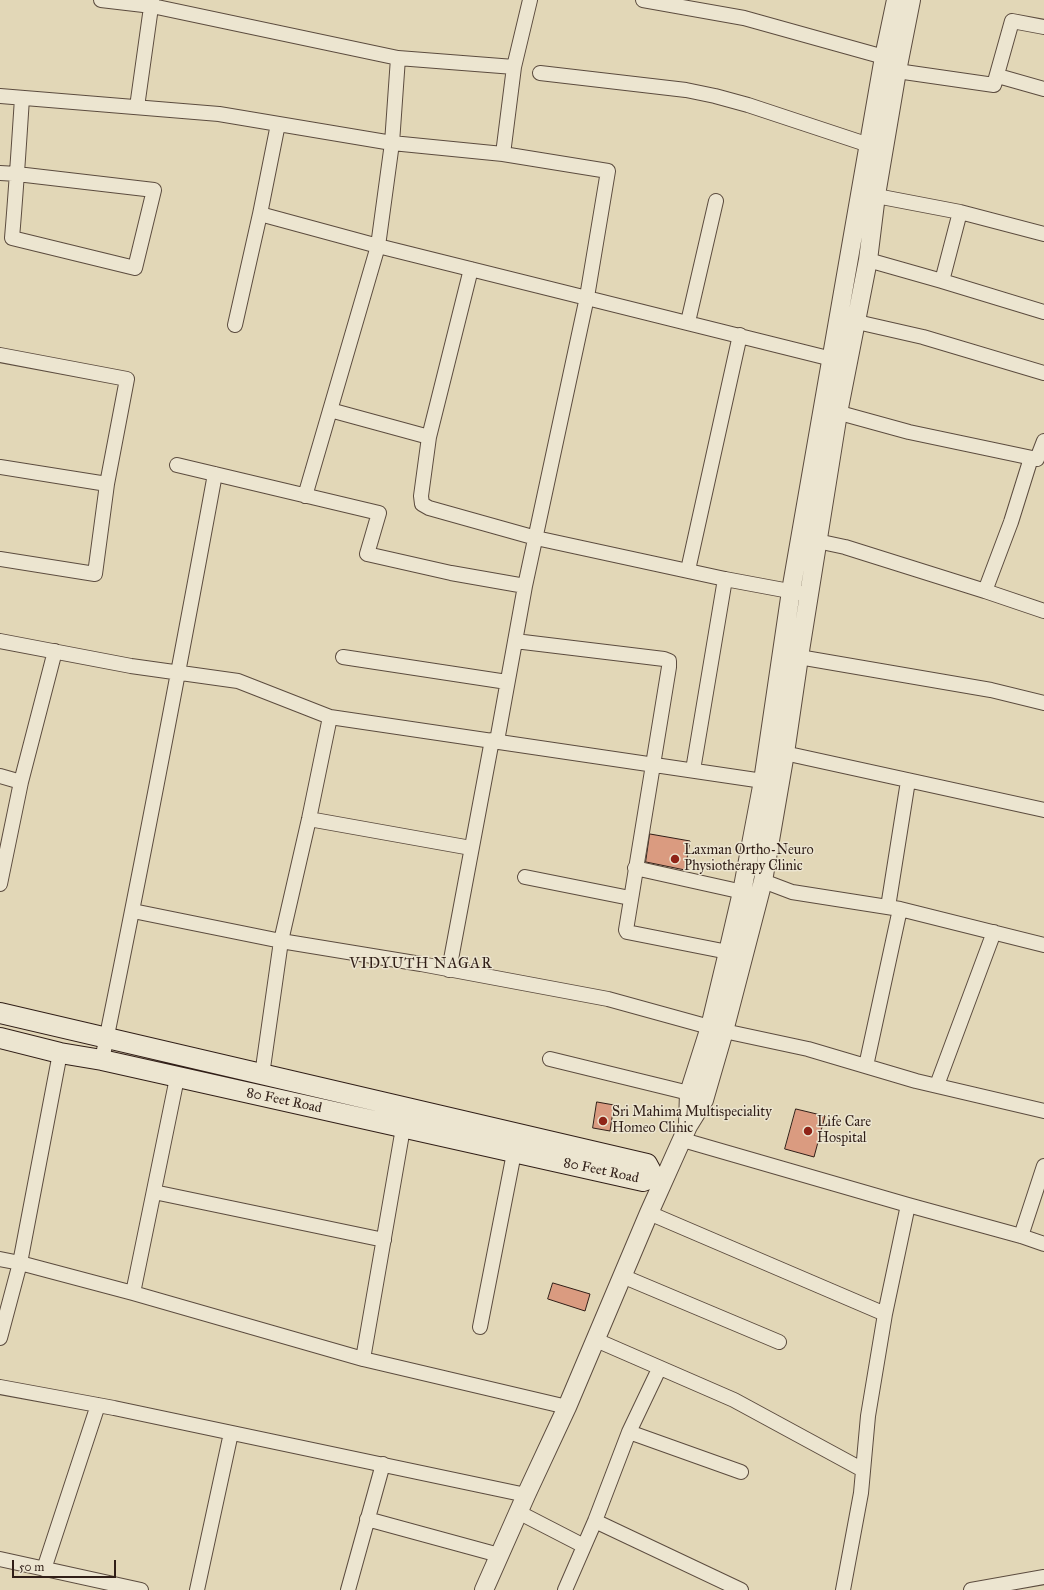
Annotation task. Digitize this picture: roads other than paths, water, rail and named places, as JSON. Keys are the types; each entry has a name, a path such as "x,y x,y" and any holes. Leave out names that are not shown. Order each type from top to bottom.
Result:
{"main road":[{"name":"80 Feet Road","path":"0,1013 647,1164 660,1178"},
{"name":"80 Feet Road","path":"0,1038 60,1053 102,1060 643,1181 660,1178"}],"street":[{"path":"101,0 152,3 398,58 514,67"},
{"path":"503,154 514,67 530,0"},
{"path":"643,0 744,18 884,57"},
{"path":"484,1590 596,1340 649,1213 660,1178 704,1100 717,1029 728,952 742,892 763,780 791,591 830,410 848,363 868,260 869,145 884,57 896,0"},
{"path":"686,1133 689,1093 717,1029 762,888 785,753 817,541 830,410 831,358 897,71 911,0"},
{"path":"137,107 152,3"},
{"path":"897,71 994,85 998,76 1012,20 1044,28"},
{"path":"305,496 378,246 392,144 398,58"},
{"path":"540,73 686,90 715,96 748,105 869,145"},
{"path":"998,76 1044,89"},
{"path":"0,96 219,114 392,144 503,154 608,171 587,297 471,848 449,970"},
{"path":"0,173 17,174 154,190 135,268 6,238 17,174 22,98"},
{"path":"235,325 260,214 278,124"},
{"path":"868,195 960,212 1044,234"},
{"path":"688,322 716,201"},
{"path":"942,280 960,212"},
{"path":"260,214 378,246 848,363"},
{"path":"868,260 942,280 1044,312"},
{"path":"471,269 429,437 421,496 422,504 429,508 536,538 725,579 809,595"},
{"path":"857,322 923,336 1044,373"},
{"path":"688,570 740,335"},
{"path":"0,355 128,379 107,484 95,574 0,559"},
{"path":"330,410 429,437"},
{"path":"830,410 909,432 1037,460"},
{"path":"985,591 1044,441"},
{"path":"177,465 378,513 367,554 451,573 526,586"},
{"path":"0,467 107,484"},
{"path":"102,1060 133,911 179,673 214,474"},
{"path":"817,541 845,547 1044,611"},
{"path":"693,770 725,579"},
{"path":"0,640 131,666 238,681 330,717 763,780"},
{"path":"515,641 664,660 669,662 670,666 625,928 627,932 728,952"},
{"path":"0,884 21,782 56,651"},
{"path":"343,657 507,682"},
{"path":"799,657 991,690 1044,703"},
{"path":"262,1075 281,941 309,820 330,717"},
{"path":"768,749 1044,810"},
{"path":"0,776 21,782"},
{"path":"866,1066 894,908 908,780"},
{"path":"309,820 471,848"},
{"path":"635,868 742,892 762,888 894,908 1044,945"},
{"path":"525,878 630,898"},
{"path":"133,911 281,941 608,999 717,1029 808,1049 937,1085 1044,1111"},
{"path":"937,1085 994,932"},
{"path":"0,1338 20,1263 60,1053"},
{"path":"550,1059 689,1093"},
{"path":"133,1293 177,1078"},
{"path":"363,1359 404,1128"},
{"path":"686,1133 908,1205 1044,1244"},
{"path":"480,1327 514,1153"},
{"path":"1020,1236 1044,1166"},
{"path":"154,1192 384,1240"},
{"path":"843,1590 861,1493 868,1416 885,1314 908,1205"},
{"path":"649,1213 885,1314"},
{"path":"0,1259 133,1293 363,1359 567,1407"},
{"path":"622,1276 779,1342"},
{"path":"596,1340 659,1369 734,1400 863,1470"},
{"path":"565,1590 595,1521 629,1432 659,1369"},
{"path":"0,1387 98,1405 526,1495"},
{"path":"44,1569 98,1405"},
{"path":"629,1432 741,1472"},
{"path":"197,1590 232,1433"},
{"path":"348,1590 382,1464"},
{"path":"518,1512 584,1546"},
{"path":"367,1519 500,1555"},
{"path":"595,1521 741,1590"},
{"path":"0,1559 141,1590"},
{"path":"971,1590 1044,1577"}],"place":[{"name":"Laxman Ortho-Neuro Physiotherapy Clinic","path":"675,859"},
{"name":"Sri Mahima Multispeciality Homeo Clinic","path":"603,1121"},
{"name":"Life Care Hospital","path":"808,1131"}],"district":[{"name":"VIDYUTH NAGAR","path":"421,964"}]}
